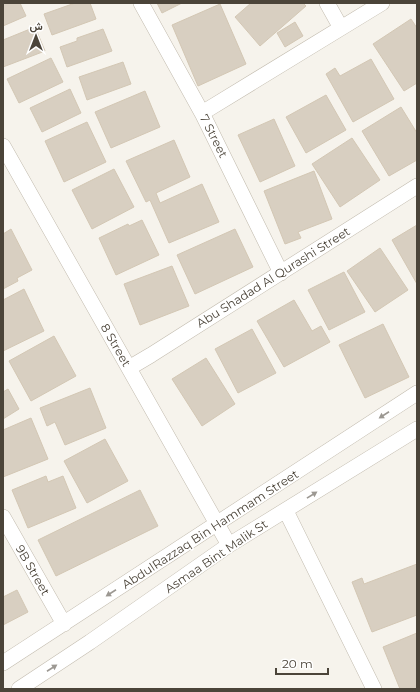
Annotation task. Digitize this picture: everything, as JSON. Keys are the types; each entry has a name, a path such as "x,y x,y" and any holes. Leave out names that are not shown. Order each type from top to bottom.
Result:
{"street":[{"name":"7 Street","path":"140,3 202,113 281,273"},
{"path":"327,3 341,28"},
{"path":"202,113 382,3"},
{"name":"8 Street","path":"3,146 230,546"},
{"name":"Abu Shadad Al Qurashi Street","path":"129,368 417,186"},
{"name":"AbdulRazzaq Bin Hammam Street","path":"3,663 417,393"},
{"name":"Asmaa Bint Malik St","path":"19,689 230,546 417,429"},
{"path":"286,511 374,689"},
{"name":"9B Street","path":"3,517 64,624"}],"building":[{"path":"3,3 20,3 26,16 3,26"},
{"path":"75,3 90,3 96,19 52,35 44,14"},
{"path":"157,3 182,3 162,13"},
{"path":"251,3 303,3 306,6 260,46 235,17"},
{"path":"220,4 246,64 198,86 172,25"},
{"path":"411,19 417,28 417,83 404,91 373,44"},
{"path":"295,22 303,36 285,47 277,33"},
{"path":"35,27 45,51 3,67 3,40"},
{"path":"103,29 112,51 67,67 60,47 77,41 77,38"},
{"path":"51,58 63,82 19,103 7,79"},
{"path":"371,59 394,99 353,122 326,74 335,68 340,76"},
{"path":"123,62 131,84 87,100 79,77"},
{"path":"70,89 81,113 42,132 30,108"},
{"path":"145,91 160,127 111,148 95,112"},
{"path":"326,95 346,130 306,153 286,117"},
{"path":"401,107 417,133 417,160 389,176 362,131"},
{"path":"274,119 295,166 260,182 238,135"},
{"path":"87,122 106,162 64,182 45,141"},
{"path":"352,138 380,180 340,207 312,164"},
{"path":"174,140 190,177 156,193 160,203 202,184 219,222 169,243 150,200 146,202 126,161"},
{"path":"114,169 134,207 92,229 72,190"},
{"path":"314,171 332,219 298,232 301,238 285,244 264,191"},
{"path":"142,220 159,255 116,275 99,238 128,224 129,226"},
{"path":"417,225 417,284 392,240"},
{"path":"11,229 32,270 17,278 18,281 3,289 3,234"},
{"path":"235,229 253,267 195,294 177,255"},
{"path":"380,248 408,290 375,312 347,271"},
{"path":"172,266 189,306 140,325 124,284"},
{"path":"344,272 365,312 329,330 308,290"},
{"path":"24,289 44,331 3,351 3,300"},
{"path":"294,300 312,331 321,326 330,342 284,367 257,321"},
{"path":"383,324 409,377 365,398 339,345"},
{"path":"252,329 276,373 238,393 215,349"},
{"path":"54,336 76,376 31,401 9,361"},
{"path":"206,358 235,404 202,426 172,379"},
{"path":"90,388 106,428 65,445 55,422 47,426 40,408"},
{"path":"8,389 19,409 3,419 3,392"},
{"path":"31,418 48,459 3,477 3,430"},
{"path":"105,439 128,481 87,503 64,461"},
{"path":"46,476 48,482 63,476 76,508 28,528 12,490"},
{"path":"140,490 158,526 56,576 38,540"},
{"path":"417,564 417,615 372,632 352,582 362,578 364,584"},
{"path":"17,590 28,612 3,625 3,597"},
{"path":"417,633 417,689 400,689 383,647"}]}
